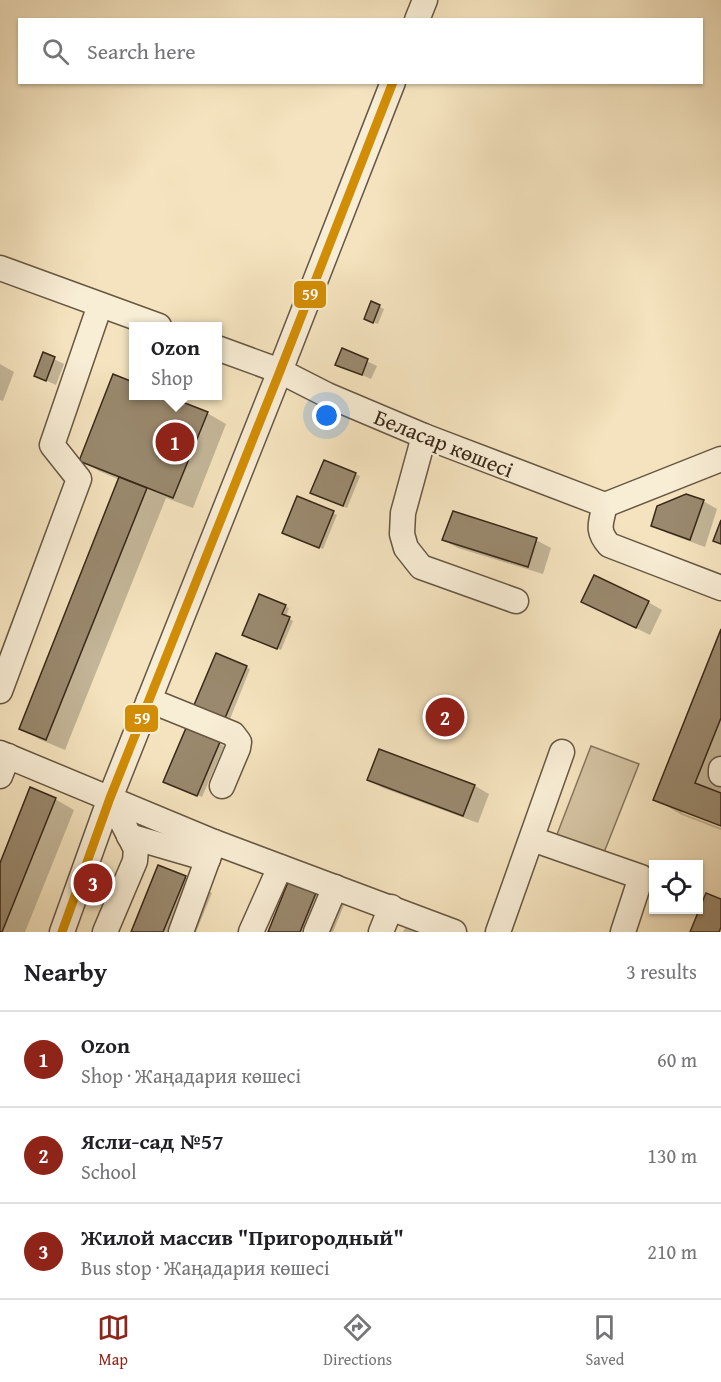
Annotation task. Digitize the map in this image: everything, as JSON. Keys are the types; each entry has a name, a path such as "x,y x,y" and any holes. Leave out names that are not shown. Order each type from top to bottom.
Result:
{"street":[{"path":"418,18 425,0"},
{"path":"62,932 110,798 392,84"},
{"path":"0,268 146,322"},
{"path":"0,691 79,479 52,445 100,305"},
{"name":"Беласар көшесі","path":"222,350 280,371 327,395 424,436 606,505"},
{"path":"424,436 403,513 402,534 406,548 421,567 516,601"},
{"path":"721,459 606,505 600,528 602,537 609,545 721,588"},
{"path":"149,700 233,734 238,742 238,748 222,786"},
{"path":"498,932 562,752"},
{"path":"3,762 110,798 211,850"},
{"path":"721,769 721,774"},
{"path":"105,932 135,861 136,849 110,798"},
{"path":"129,836 211,850 280,867 453,932"},
{"path":"532,839 641,877 623,932"},
{"path":"181,932 211,850"},
{"path":"251,932 280,867"},
{"path":"316,932 335,887"},
{"path":"381,932 391,907"}],"shaded area":[{"path":"591,746 639,764 603,855 556,837"}],"building":[{"path":"371,301 380,305 373,323 364,319"},
{"path":"342,348 368,359 362,375 335,365"},
{"path":"43,352 55,357 46,381 34,376"},
{"path":"113,374 129,380 129,400 177,400 208,412 173,498 79,461"},
{"path":"324,460 356,473 343,506 310,493"},
{"path":"119,477 147,488 46,740 19,729"},
{"path":"686,494 704,500 690,540 651,526 657,506"},
{"path":"297,496 334,511 319,548 282,533"},
{"path":"453,511 537,538 528,567 442,540"},
{"path":"721,520 721,544 713,541"},
{"path":"594,575 649,601 636,628 581,602"},
{"path":"259,594 286,605 282,614 290,617 277,649 242,635"},
{"path":"721,629 721,718 695,783 721,793 721,826 653,800"},
{"path":"216,653 247,666 225,718 194,705"},
{"path":"186,728 220,742 197,796 163,782"},
{"path":"379,749 475,785 463,816 367,780"},
{"path":"30,787 56,798 2,932 0,932 0,863"},
{"path":"158,865 186,876 163,932 131,932"},
{"path":"290,877 318,888 300,932 268,932"},
{"path":"706,893 721,899 719,932 690,932 697,914 703,914 703,900"}],"transit line":[{"name":"59","path":"62,932 110,798 392,84"}],"place":[{"name":"Ozon","path":"175,442"},
{"name":"Ясли-сад №57","path":"445,717"},
{"name":"Жилой массив \"Пригородный\"","path":"93,883"}]}
